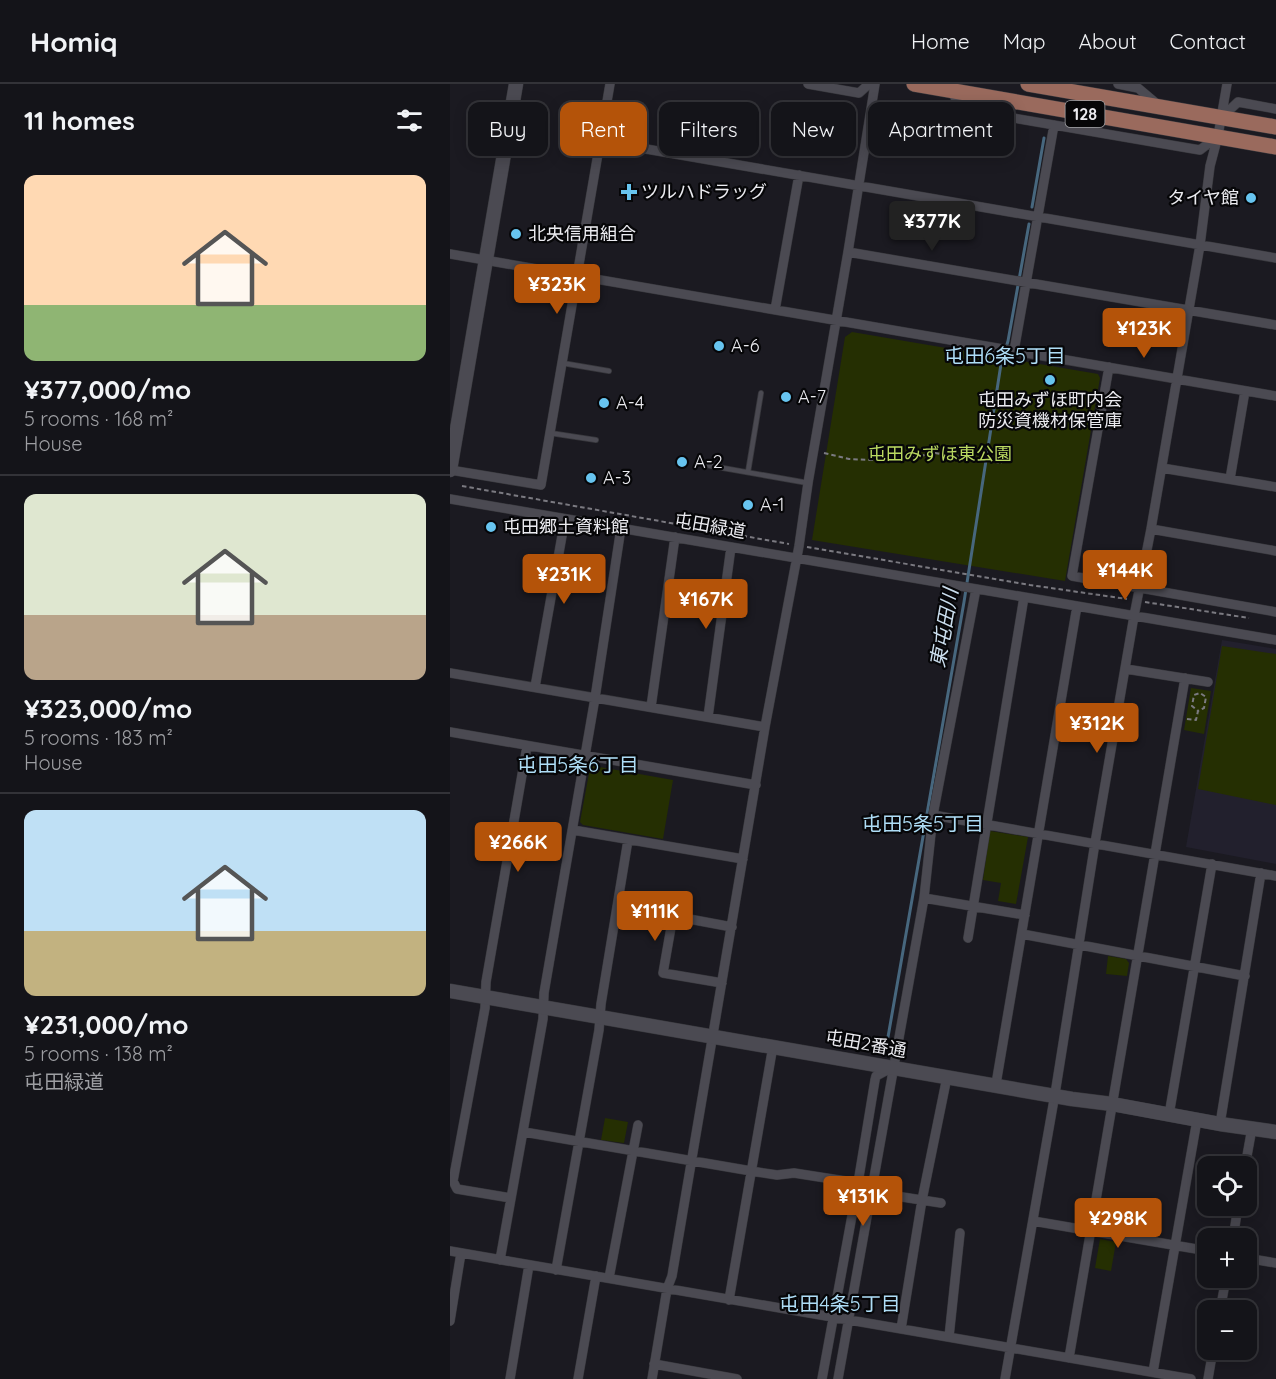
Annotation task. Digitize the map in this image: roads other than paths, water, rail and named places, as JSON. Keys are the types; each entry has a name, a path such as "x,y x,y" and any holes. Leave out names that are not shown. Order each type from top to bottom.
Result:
{"main road":[{"name":"128","path":"914,84 1276,147"},
{"name":"128","path":"1028,84 1276,127"}],"street":[{"path":"516,84 450,470 541,485 579,277 598,156"},
{"path":"607,102 610,84"},
{"path":"807,84 859,93 869,84"},
{"path":"652,1379 667,1289 672,1276 765,727 796,559 875,84"},
{"path":"1119,84 1138,88 1160,107"},
{"path":"1005,1379 1134,616 1200,245 1210,166 1227,84"},
{"path":"951,90 961,109 1200,150 1218,136"},
{"path":"1221,117 1238,102 1276,109"},
{"path":"1007,350 1019,281 1038,217 1054,125"},
{"path":"647,149 1276,258"},
{"path":"775,310 799,175"},
{"path":"848,252 1276,325"},
{"path":"450,254 1276,396"},
{"path":"1109,367 1072,576 1276,612"},
{"path":"1230,479 1245,392"},
{"path":"1162,468 1276,487"},
{"name":"屯田緑道","path":"450,498 1276,640"},
{"path":"535,687 565,519"},
{"path":"500,1260 525,1131 544,1007 544,993 584,755 596,698 621,528"},
{"path":"1151,529 1276,551"},
{"path":"651,707 675,537"},
{"path":"708,717 731,547"},
{"path":"838,1379 924,898 933,815 970,588"},
{"path":"968,938 1024,597"},
{"path":"996,1084 1077,606"},
{"path":"1126,669 1208,682"},
{"path":"450,673 765,727"},
{"path":"1069,1358 1185,678"},
{"path":"450,732 756,784"},
{"path":"511,1198 457,1189 453,1181 454,1158 485,1008 486,982 527,746"},
{"path":"933,815 1276,876"},
{"path":"573,830 743,859"},
{"path":"556,1270 599,1030 628,840"},
{"path":"1169,1116 1212,864"},
{"path":"1220,1124 1262,873"},
{"path":"924,898 1025,915"},
{"path":"722,983 663,973 673,916 732,927"},
{"path":"1022,934 1245,976"},
{"name":"屯田2番通","path":"450,990 1055,1094 1071,1099 1112,1104 1169,1116 1276,1132"},
{"path":"729,1300 773,1046"},
{"path":"822,1379 876,1076 893,1067"},
{"path":"901,1329 922,1200 947,1077"},
{"path":"1153,1372 1197,1120"},
{"path":"609,1278 638,1125"},
{"path":"1247,1156 1252,1128"},
{"path":"525,1131 750,1171 777,1175 794,1173 858,1183"},
{"path":"870,1192 941,1203"},
{"path":"1033,1221 1197,1249"},
{"path":"949,1337 960,1233"},
{"path":"450,1251 1187,1379"},
{"path":"450,1321 461,1253"},
{"path":"1257,1260 1276,1263"},
{"path":"510,1379 529,1265"},
{"path":"578,1379 596,1276"},
{"path":"1208,1379 1211,1360"},
{"path":"654,1364 737,1379"}],"lane":[{"path":"562,363 609,371"},
{"path":"748,472 760,393"},
{"path":"550,433 596,440"},
{"path":"706,465 808,483"}],"waterway":[{"name":"東屯田川","path":"1032,207 1044,138"},
{"name":"東屯田川","path":"888,1037 964,602 1001,364 1008,341 1029,224"}],"place":[{"name":"ツルハドラッグ","path":"629,192"},
{"name":"タイヤ館","path":"1251,198"},
{"name":"北央信用組合","path":"516,234"},
{"name":"A-6","path":"719,346"},
{"name":"屯田みずほ町内会 防災資機材保管庫","path":"1050,380"},
{"name":"A-7","path":"786,397"},
{"name":"A-4","path":"604,403"},
{"name":"A-2","path":"682,462"},
{"name":"A-3","path":"591,478"},
{"name":"A-1","path":"748,505"},
{"name":"屯田郷土資料館","path":"491,527"}],"district":[{"name":"屯田6条5丁目","path":"1005,356"},
{"name":"屯田5条6丁目","path":"578,765"},
{"name":"屯田5条5丁目","path":"923,824"},
{"name":"屯田4条5丁目","path":"840,1304"}],"park label":[{"name":"屯田みずほ東公園","path":"940,454"}]}
